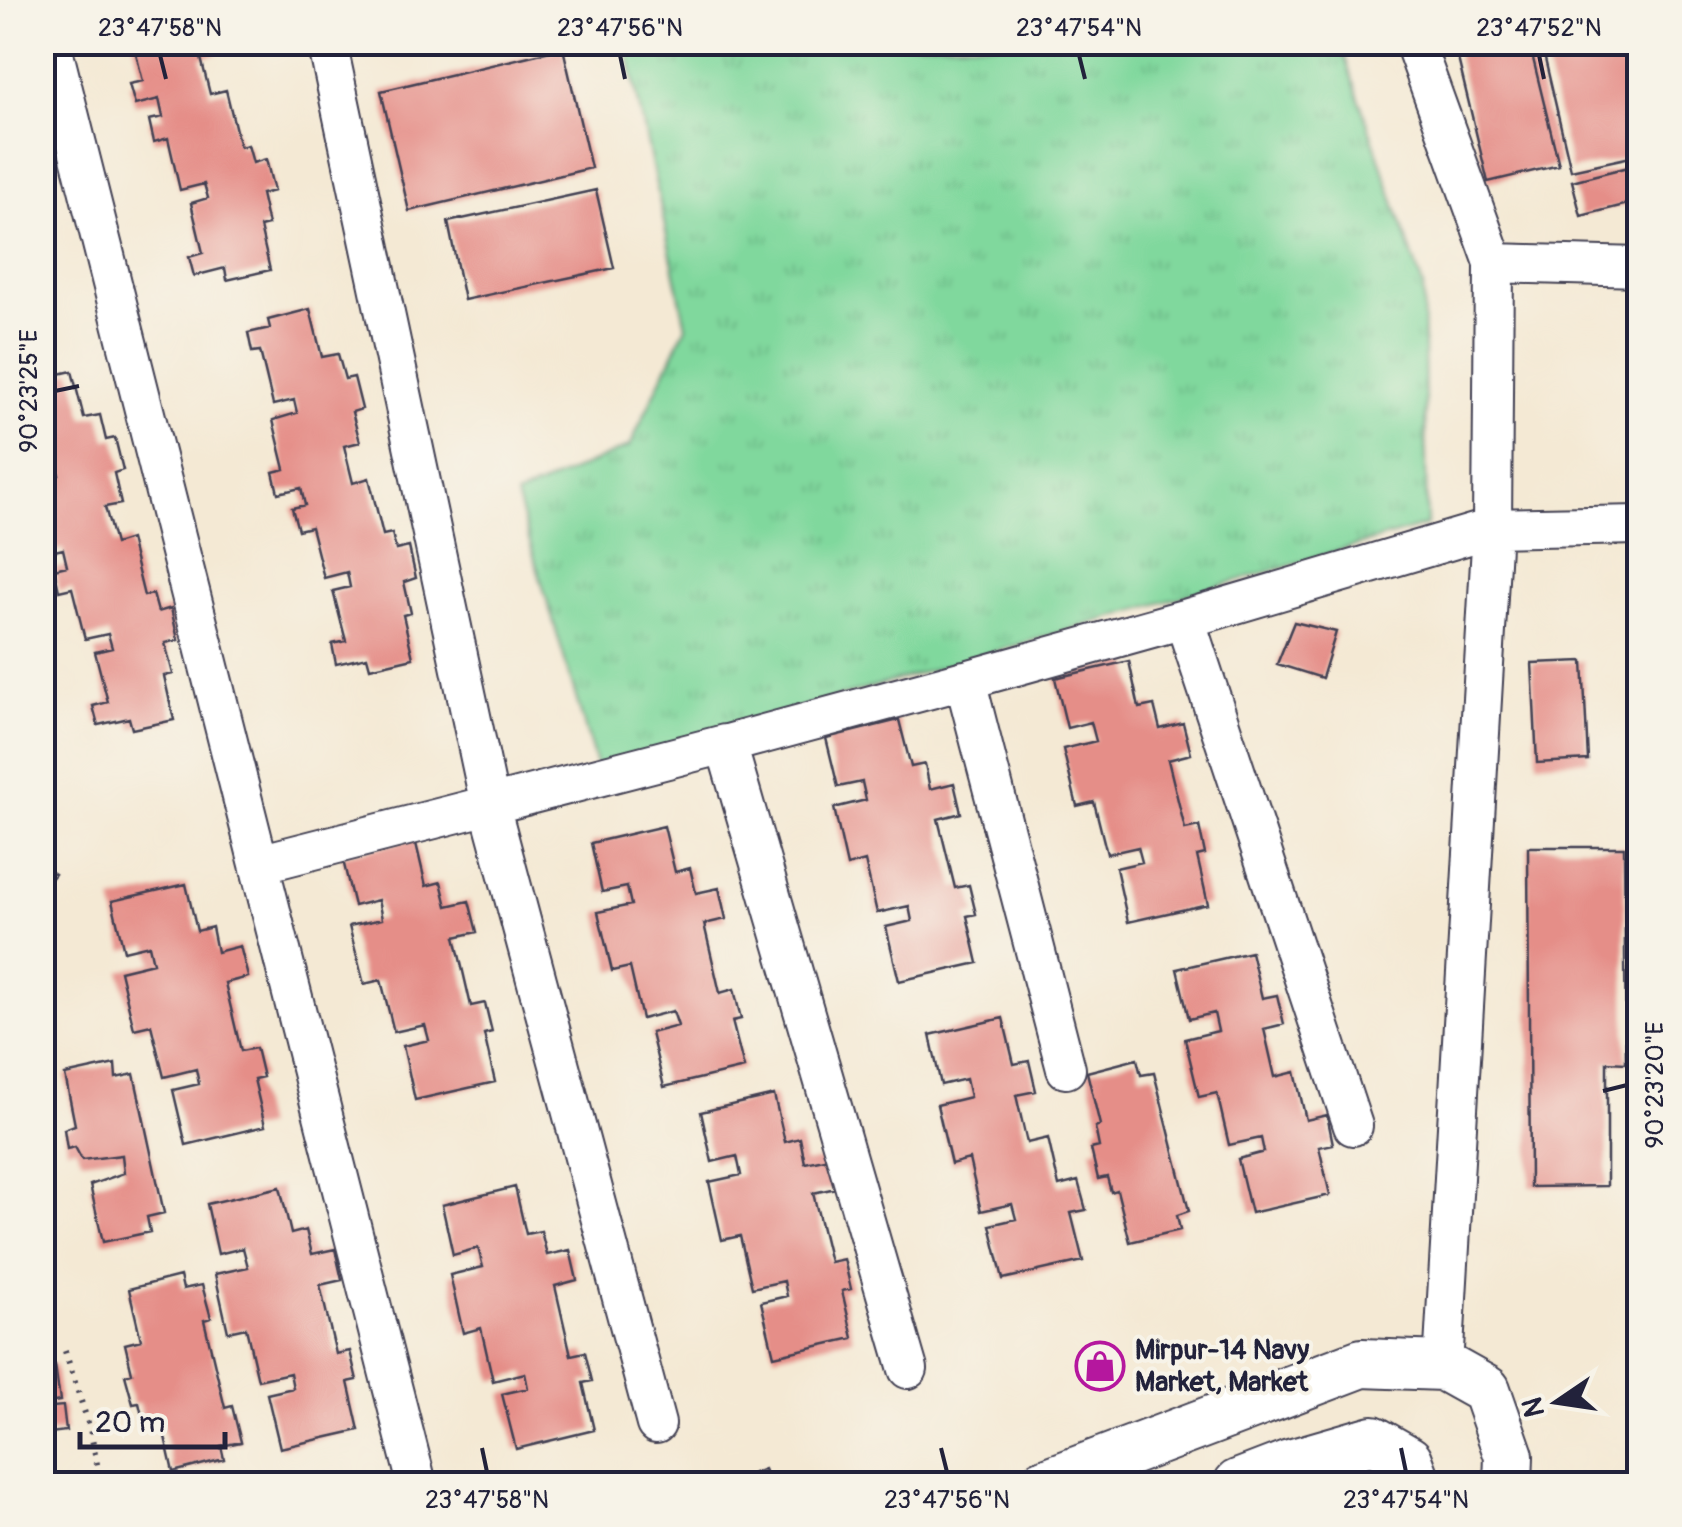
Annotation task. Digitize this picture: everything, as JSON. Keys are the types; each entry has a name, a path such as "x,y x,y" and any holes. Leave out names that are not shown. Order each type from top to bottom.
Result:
{"street":[{"path":"51,42 417,1484"},
{"path":"259,864 488,805 654,1415 490,805 328,42"},
{"path":"1414,42 1494,263 1492,528 1443,1366"},
{"path":"1494,263 1640,267"},
{"path":"1328,1051 1185,619 1492,528 1640,524"},
{"path":"1051,1014 966,680 1184,619 1353,1126"},
{"path":"490,805 725,744 906,1360 726,744 964,680 1066,1069"},
{"path":"1043,1484 1362,1363 1443,1366 1486,1390 1509,1456 1508,1484"},
{"path":"1238,1484 1373,1440 1408,1460 1417,1484"}],"path":[{"path":"66,1351 90,1428 102,1484"}],"green space":[{"path":"626,43 1340,43 1423,287 1427,525 597,768 516,496 630,446 686,326"}],"building":[{"path":"133,42 214,42 217,54 201,58 210,94 226,90 240,147 248,145 253,163 266,159 274,191 261,194 268,225 260,227 270,270 227,280 225,268 194,276 189,257 203,253 191,203 208,198 204,184 180,190 168,138 154,142 149,120 163,117 159,99 135,105 129,84 143,81"},
{"path":"1454,42 1529,42 1559,165 1488,182"},
{"path":"1541,42 1624,42 1640,110 1640,155 1571,170"},
{"path":"1631,42 1640,42 1640,75 1638,75"},
{"path":"563,48 591,168 409,211 381,91"},
{"path":"1640,164 1640,201 1581,216 1572,181"},
{"path":"596,190 614,268 464,300 448,222"},
{"path":"310,309 322,357 338,354 345,379 354,377 362,409 352,412 360,442 344,446 353,483 369,478 383,535 392,533 396,550 409,547 416,578 404,582 411,613 403,615 413,658 370,668 367,657 336,664 332,644 346,641 333,591 350,587 347,572 324,578 311,527 298,530 292,508 305,505 301,488 278,493 273,472 285,469 273,420 297,413 294,400 273,405 260,351 252,352 248,333 270,328 268,320"},
{"path":"72,371 84,418 100,415 106,440 115,438 123,470 114,473 121,504 105,507 115,544 130,539 144,596 153,594 158,612 171,608 178,640 165,643 173,674 164,676 174,720 132,729 129,718 98,725 93,706 108,702 95,652 112,648 108,634 85,639 72,588 59,591 54,569 67,566 63,549 42,554 42,531 47,530 42,512 42,479 59,475 55,461 42,464 42,378"},
{"path":"1294,622 1336,632 1322,678 1277,664"},
{"path":"1129,661 1139,708 1154,705 1160,729 1183,723 1191,754 1168,760 1185,829 1199,826 1205,854 1197,856 1208,904 1128,922 1116,868 1142,862 1138,847 1107,854 1094,802 1077,806 1063,749 1096,741 1091,722 1067,728 1055,678"},
{"path":"1583,661 1588,760 1537,763 1532,663"},
{"path":"899,720 911,767 925,764 930,789 954,783 961,813 938,819 955,888 969,885 976,914 967,916 978,963 899,981 886,927 912,921 909,906 877,913 865,861 847,866 834,808 866,800 862,782 838,787 826,738"},
{"path":"664,826 675,872 690,868 696,893 719,888 726,919 704,924 720,993 734,989 741,1019 732,1021 744,1068 664,1087 651,1033 678,1026 673,1011 642,1019 630,967 612,971 598,912 631,905 627,887 602,892 591,843"},
{"path":"415,839 426,886 441,882 447,906 469,901 477,932 455,937 471,1006 485,1003 492,1032 484,1034 495,1082 415,1100 403,1046 429,1040 425,1025 394,1032 381,980 364,984 349,926 382,919 378,900 354,906 342,856"},
{"path":"1528,847 1624,847 1626,1063 1607,1062 1607,1186 1530,1187"},
{"path":"42,865 55,874 42,890"},
{"path":"186,884 197,931 212,927 217,952 240,946 248,977 225,983 241,1051 256,1048 263,1077 254,1079 265,1126 186,1145 173,1090 199,1084 196,1069 164,1077 151,1025 134,1029 120,971 153,963 149,945 124,951 112,901"},
{"path":"1251,952 1262,998 1277,995 1284,1024 1264,1029 1275,1077 1295,1072 1306,1120 1327,1115 1333,1144 1319,1147 1330,1195 1251,1213 1238,1159 1264,1152 1261,1138 1229,1145 1217,1093 1199,1097 1185,1039 1218,1031 1214,1013 1189,1019 1177,969"},
{"path":"1003,1018 1014,1064 1029,1061 1036,1091 1016,1095 1027,1143 1048,1138 1059,1186 1078,1181 1086,1210 1071,1213 1083,1261 1003,1279 990,1225 1016,1219 1012,1204 981,1211 969,1159 951,1164 937,1105 970,1097 966,1079 941,1085 930,1035"},
{"path":"1137,1059 1141,1075 1154,1073 1189,1211 1177,1215 1180,1230 1130,1242 1117,1190 1111,1192 1107,1177 1098,1179 1091,1149 1099,1147 1095,1127 1100,1125 1087,1072"},
{"path":"115,1064 116,1078 134,1074 164,1213 147,1217 150,1232 103,1242 90,1185 124,1173 122,1155 82,1160 75,1147 67,1149 64,1129 75,1125 65,1075"},
{"path":"774,1095 785,1142 800,1138 805,1163 829,1158 836,1188 813,1193 830,1262 844,1259 851,1289 842,1291 853,1338 774,1356 761,1302 787,1296 784,1281 752,1288 740,1236 722,1240 709,1182 741,1175 737,1156 712,1162 701,1112"},
{"path":"1636,1109 1640,1109 1640,1335 1634,1335"},
{"path":"280,1187 291,1234 306,1230 312,1254 335,1249 342,1280 320,1285 336,1354 350,1351 357,1380 348,1382 359,1430 280,1448 267,1394 293,1388 290,1373 258,1380 246,1328 228,1332 215,1274 248,1267 243,1248 218,1254 207,1204"},
{"path":"515,1187 526,1234 541,1231 547,1255 570,1250 577,1280 555,1286 571,1355 585,1352 592,1381 583,1383 594,1430 516,1449 502,1394 528,1388 525,1373 493,1381 481,1328 463,1333 450,1275 483,1267 478,1248 453,1255 442,1205"},
{"path":"180,1276 183,1289 202,1285 211,1318 204,1320 225,1408 232,1406 241,1442 221,1446 224,1459 173,1472 161,1419 144,1424 139,1403 133,1404 125,1375 132,1373 125,1344 141,1340 129,1289"},
{"path":"55,1365 60,1401 42,1404 42,1367"},
{"path":"63,1406 66,1431 42,1434 42,1408"},
{"path":"764,1469 770,1484 725,1484"}],"place":[{"name":"Mirpur-14 Navy Market, Market","path":"1100,1366"}]}
